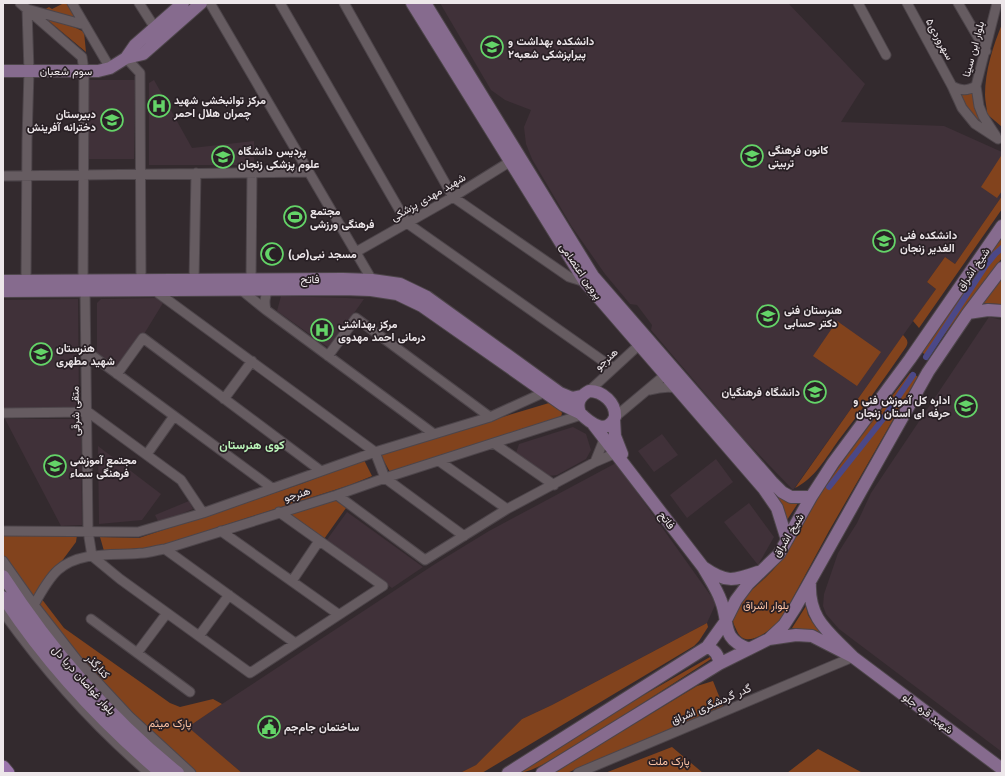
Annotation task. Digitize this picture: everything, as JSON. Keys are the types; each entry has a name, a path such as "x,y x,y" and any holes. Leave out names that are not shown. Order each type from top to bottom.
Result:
{"highway":[{"path":"3,767 8,773"}],"main road":[{"name":"سوم شعبان","path":"126,58 135,45 183,3"},
{"name":"سوم شعبان","path":"3,71 98,71 110,68 126,58 143,54 201,3"},
{"name":"پروین اعتصامی","path":"412,3 585,282 643,342 782,492 791,497 811,497"},
{"name":"پروین اعتصامی","path":"425,3 593,276 643,342"},
{"name":"شیخ اشراق","path":"508,773 707,647 725,622 736,600 748,584 778,554 788,540 811,497 833,463 910,359 1002,226"},
{"name":"شیخ اشراق","path":"542,773 719,664 769,639 784,625 928,372 968,313 1002,268"},
{"name":"فاتح","path":"3,291 141,280 372,280 399,289 422,306 547,389 563,405 580,414"},
{"name":"فاتح","path":"3,281 26,281 154,290 399,289"},
{"path":"968,313 988,310 1002,311"},
{"path":"910,359 928,372"},
{"name":"پروین اعتصامی","path":"669,371 677,388 764,489 777,508 788,540"},
{"name":"فاتح","path":"547,389 572,398 585,393"},
{"path":"595,391 607,398 613,405 615,436 630,472 593,424 580,414 578,404 585,393 595,391"},
{"path":"593,424 605,427 615,418"},
{"name":"فاتح","path":"630,472 703,568 722,601 727,631 732,639 740,646 749,649"},
{"path":"703,568 719,576 737,579 761,572"},
{"name":"بلوار غواصان دریا دل","path":"3,576 50,642 82,680 120,721 178,773"},
{"path":"810,580 809,596 813,612 821,625 853,657"},
{"name":"بلوار غواصان دریا دل","path":"3,597 41,649 74,688 112,729 161,773"},
{"path":"769,639 796,635 812,636 853,657"},
{"path":"707,647 715,651 718,655 719,664"},
{"name":"شهید قره جلو","path":"853,657 1002,768"}],"street":[{"path":"72,3 110,68"},
{"path":"139,3 155,28"},
{"path":"210,3 372,280"},
{"path":"280,3 407,223 613,368"},
{"path":"344,3 453,196 569,277 585,282"},
{"path":"858,3 886,55"},
{"name":"سهروردی۵","path":"907,3 952,86 962,108 975,124 1000,140"},
{"path":"958,3 986,51"},
{"path":"24,6 85,25"},
{"path":"24,6 29,71 26,281"},
{"path":"24,6 82,57 84,71"},
{"name":"بلوار ابن سینا","path":"998,7 976,86 979,106 983,116 1000,140"},
{"path":"126,58 140,73 141,280"},
{"name":"متقی شرقی","path":"84,71 83,176 84,285 88,412 88,531 92,556"},
{"path":"952,86 960,90 968,90 976,86"},
{"name":"شهید مهدی پزشکی","path":"356,252 511,161"},
{"path":"251,279 252,172"},
{"path":"3,176 309,172"},
{"path":"194,280 196,173"},
{"path":"240,289 266,310 434,434"},
{"path":"266,310 265,296 268,289"},
{"path":"154,290 375,452 385,478 464,536"},
{"path":"328,356 356,318 490,417"},
{"path":"117,374 143,338 321,471"},
{"name":"هنرجو","path":"585,393 643,342"},
{"path":"86,351 272,488"},
{"path":"224,398 252,361"},
{"path":"615,418 669,371"},
{"path":"646,390 669,386 677,388"},
{"name":"هنرجو","path":"3,531 138,532 203,512 375,452 490,417 547,389"},
{"path":"3,413 88,412 182,480 203,512"},
{"name":"هنرجو","path":"34,605 43,589 57,570 74,560 92,556 145,553 165,549 494,444 580,414"},
{"path":"147,454 174,416"},
{"path":"594,462 603,442 602,436"},
{"path":"494,444 554,485"},
{"path":"337,495 425,560 507,509 554,485 594,462 616,453"},
{"path":"439,461 507,509"},
{"path":"92,556 120,579 250,673 338,614 383,586 279,512"},
{"path":"222,531 338,614"},
{"path":"292,581 319,541"},
{"path":"165,549 295,643"},
{"name":"کنارگذر","path":"3,561 34,605 77,660 129,716 191,773"},
{"path":"199,636 229,595"},
{"path":"3,612 35,654 67,692 107,734 149,773"},
{"path":"137,653 167,613"},
{"path":"90,619 190,692"},
{"name":"گدر گردشگری اشراق","path":"578,773 853,657"}],"shaded area":[{"path":"440,3 789,3 865,84 841,122 944,126 1002,152 1002,196 955,264 945,257 927,282 936,289 793,490 744,439 651,330 652,325 637,305 630,304 605,274 572,227 532,159 526,144 524,127 531,110 505,100 491,90"},
{"name":"دبیرستان دخترانه آفرینش","path":"89,80 135,80 134,159 89,159"},
{"name":"مرکز توانبخشی شهید چمران هلال احمر","path":"154,80 192,148 254,141 254,165 149,165 149,83"},
{"name":"مرکز بهداشتی درمانی احمد مهدوی","path":"281,296 364,299 329,348 277,311"},
{"path":"157,298 163,303 144,334 118,368 97,354 97,303 101,299"},
{"name":"هنرستان شهید مطهری","path":"78,299 79,408 3,408 3,300"},
{"path":"989,317 1002,320 1002,752 839,629 826,614 823,606 824,594 838,553 857,523 871,493"},
{"name":"مجتمع آموزشی فرهنگی سماء","path":"5,419 81,419 82,525 61,526"},
{"path":"573,427 586,434 591,450 586,459 557,475 548,476 516,453 519,444"},
{"path":"662,434 678,455 654,472 638,451"},
{"path":"98,446 161,494 142,520 99,524"},
{"path":"716,459 733,482 687,518 670,495"},
{"path":"616,463 716,603 707,623 552,705 522,719 476,765 460,773 242,773 187,727 435,564 489,531"},
{"path":"189,501 193,509 159,523 155,515"},
{"path":"749,503 774,537 758,565 724,522"},
{"path":"347,512 423,567 392,588 326,541"}],"green space":[{"path":"67,3 77,20 42,11 49,7 52,9"},
{"path":"44,17 84,32 86,52"},
{"path":"1002,24 1002,127 987,114 985,86 990,59"},
{"path":"975,92 986,125 973,116 958,93 971,94"},
{"path":"1001,156 1002,191 997,198 981,187"},
{"path":"1002,196 1002,209 919,328 913,321 936,289 927,282 945,257 955,264"},
{"path":"1002,235 1002,258 928,356 921,352"},
{"path":"1002,273 1002,305 977,303"},
{"path":"837,321 881,352 857,386 813,356"},
{"path":"903,335 906,338 907,345 864,407 814,474 795,488"},
{"name":"بلوار اشراق","path":"910,373 917,376 917,378 829,531 783,616 774,626 760,636 753,639 746,639 740,636 733,621 734,614 740,602 775,568 791,546 818,498 835,472 866,429"},
{"path":"681,381 791,502 798,503 787,520 785,512"},
{"path":"549,403 560,410 562,413 561,417 390,472 380,454"},
{"path":"364,460 372,476 350,485 169,543 145,548 104,551 100,537 139,538 301,484"},
{"path":"336,500 346,508 324,539 289,515"},
{"name":"پارک میثم","path":"3,534 77,535 76,542 38,593 41,598 64,628 170,703 180,707 213,699 222,704 188,727 242,773 197,773 119,700 73,649 3,555"},
{"path":"806,606 808,615 813,623 836,645 809,630 792,628"},
{"path":"707,623 708,627 694,646 482,773 460,773 476,765 522,719 552,705"},
{"path":"710,657 711,659 557,757 536,768 518,773 635,700"},
{"path":"713,681 723,706 567,773 553,773 697,686"},
{"name":"پارک ملت","path":"672,747 703,773 605,773"},
{"path":"818,749 861,772 862,773 787,773"}],"waterway":[{"path":"926,357 986,265 1002,248"},
{"path":"829,487 883,419 913,375"}],"place":[{"name":"دانشکده بهداشت و پیراپزشکى شعبه۲","path":"492,47"},
{"name":"مرکز توانبخشی شهید چمران هلال احمر","path":"159,106"},
{"name":"دبیرستان دخترانه آفرینش","path":"112,120"},
{"name":"کانون فرهنگی تربیتی","path":"752,156"},
{"name":"پردیس دانشگاه علوم پزشکى زنجان","path":"223,157"},
{"name":"مجتمع فرهنگی ورزشی","path":"295,217"},
{"name":"دانشکده فنی الغدیر زنجان","path":"884,241"},
{"name":"مسجد نبی(ص)","path":"272,254"},
{"name":"هنرستان فنی دکتر حسابی","path":"768,316"},
{"name":"مرکز بهداشتی درمانی احمد مهدوی","path":"322,330"},
{"name":"هنرستان شهید مطهری","path":"41,354"},
{"name":"دانشگاه فرهنگیان","path":"815,392"},
{"name":"اداره کل آموزش فنی و حرفه ای استان زنجان","path":"966,406"},
{"name":"مجتمع آموزشی فرهنگی سماء","path":"55,466"},
{"name":"ساختمان جام‌جم","path":"269,727"}],"district":[{"name":"کوی هنرستان","path":"252,445"}]}
